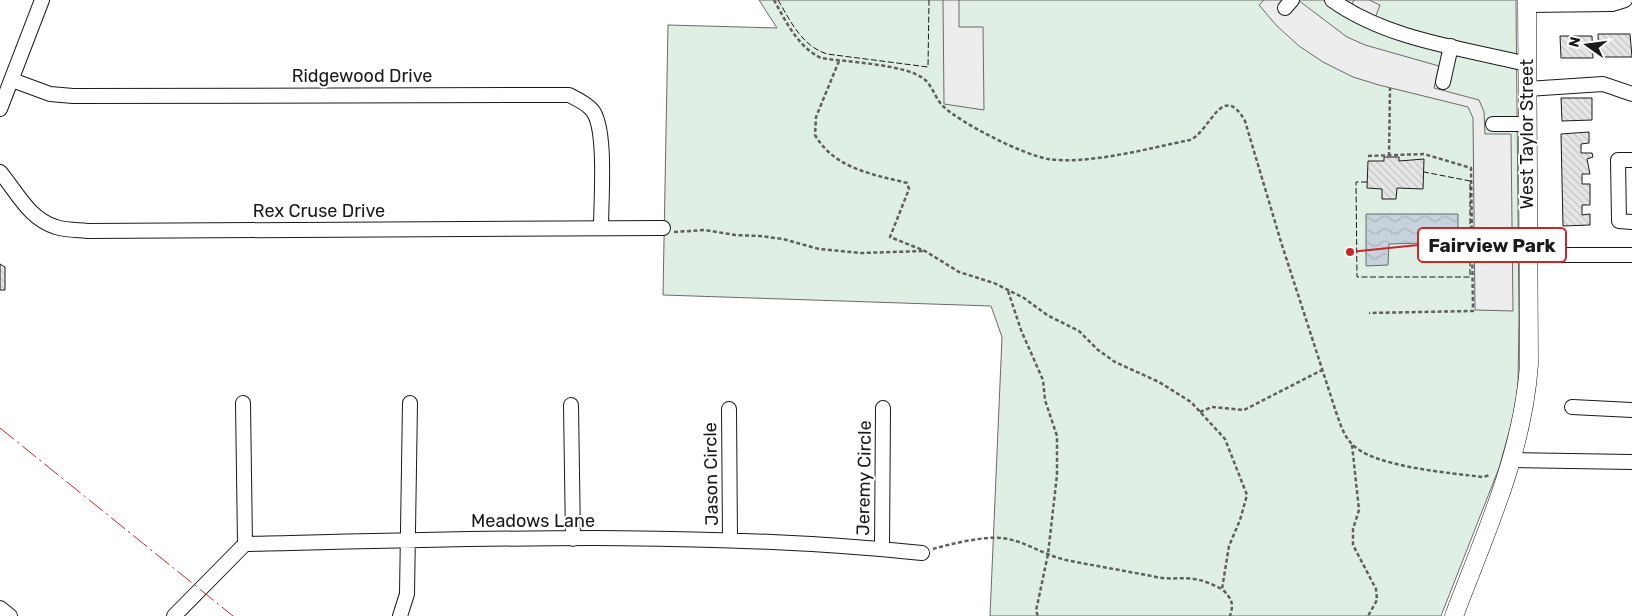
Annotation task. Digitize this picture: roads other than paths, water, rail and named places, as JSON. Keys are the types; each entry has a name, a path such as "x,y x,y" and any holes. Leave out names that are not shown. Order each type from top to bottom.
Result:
{"main road":[{"name":"West Taylor Street","path":"1454,616 1512,460 1527,393 1529,364 1527,3"}],"street":[{"path":"0,109 42,0"},
{"path":"1332,0 1368,22 1451,46 1527,64"},
{"path":"1527,3 1612,4 1625,0"},
{"path":"1443,82 1451,46"},
{"name":"Ridgewood Drive","path":"12,80 50,94 72,96 569,95 580,100 593,111 601,129 601,227"},
{"path":"1527,89 1603,84 1632,94"},
{"path":"1493,124 1527,124"},
{"path":"1632,160 1618,160 1619,221 1632,222"},
{"name":"Rex Cruse Drive","path":"0,172 27,208 41,220 56,228 87,231 663,228"},
{"path":"1494,255 1632,255"},
{"path":"174,616 245,544 243,403"},
{"path":"400,616 407,594 410,540 410,403"},
{"path":"571,405 573,540"},
{"path":"1572,407 1632,410"},
{"name":"Jeremy Circle","path":"882,548 883,408"},
{"name":"Jason Circle","path":"729,409 730,539"},
{"path":"1512,460 1632,462"},
{"name":"Meadows Lane","path":"245,544 410,540 730,539 882,548 922,553"},
{"path":"0,608 10,616"}],"water":[{"path":"1366,214 1458,214 1458,242 1389,244 1388,265 1366,266"}],"place":[{"name":"Fairview Park","path":"1350,252"}]}
